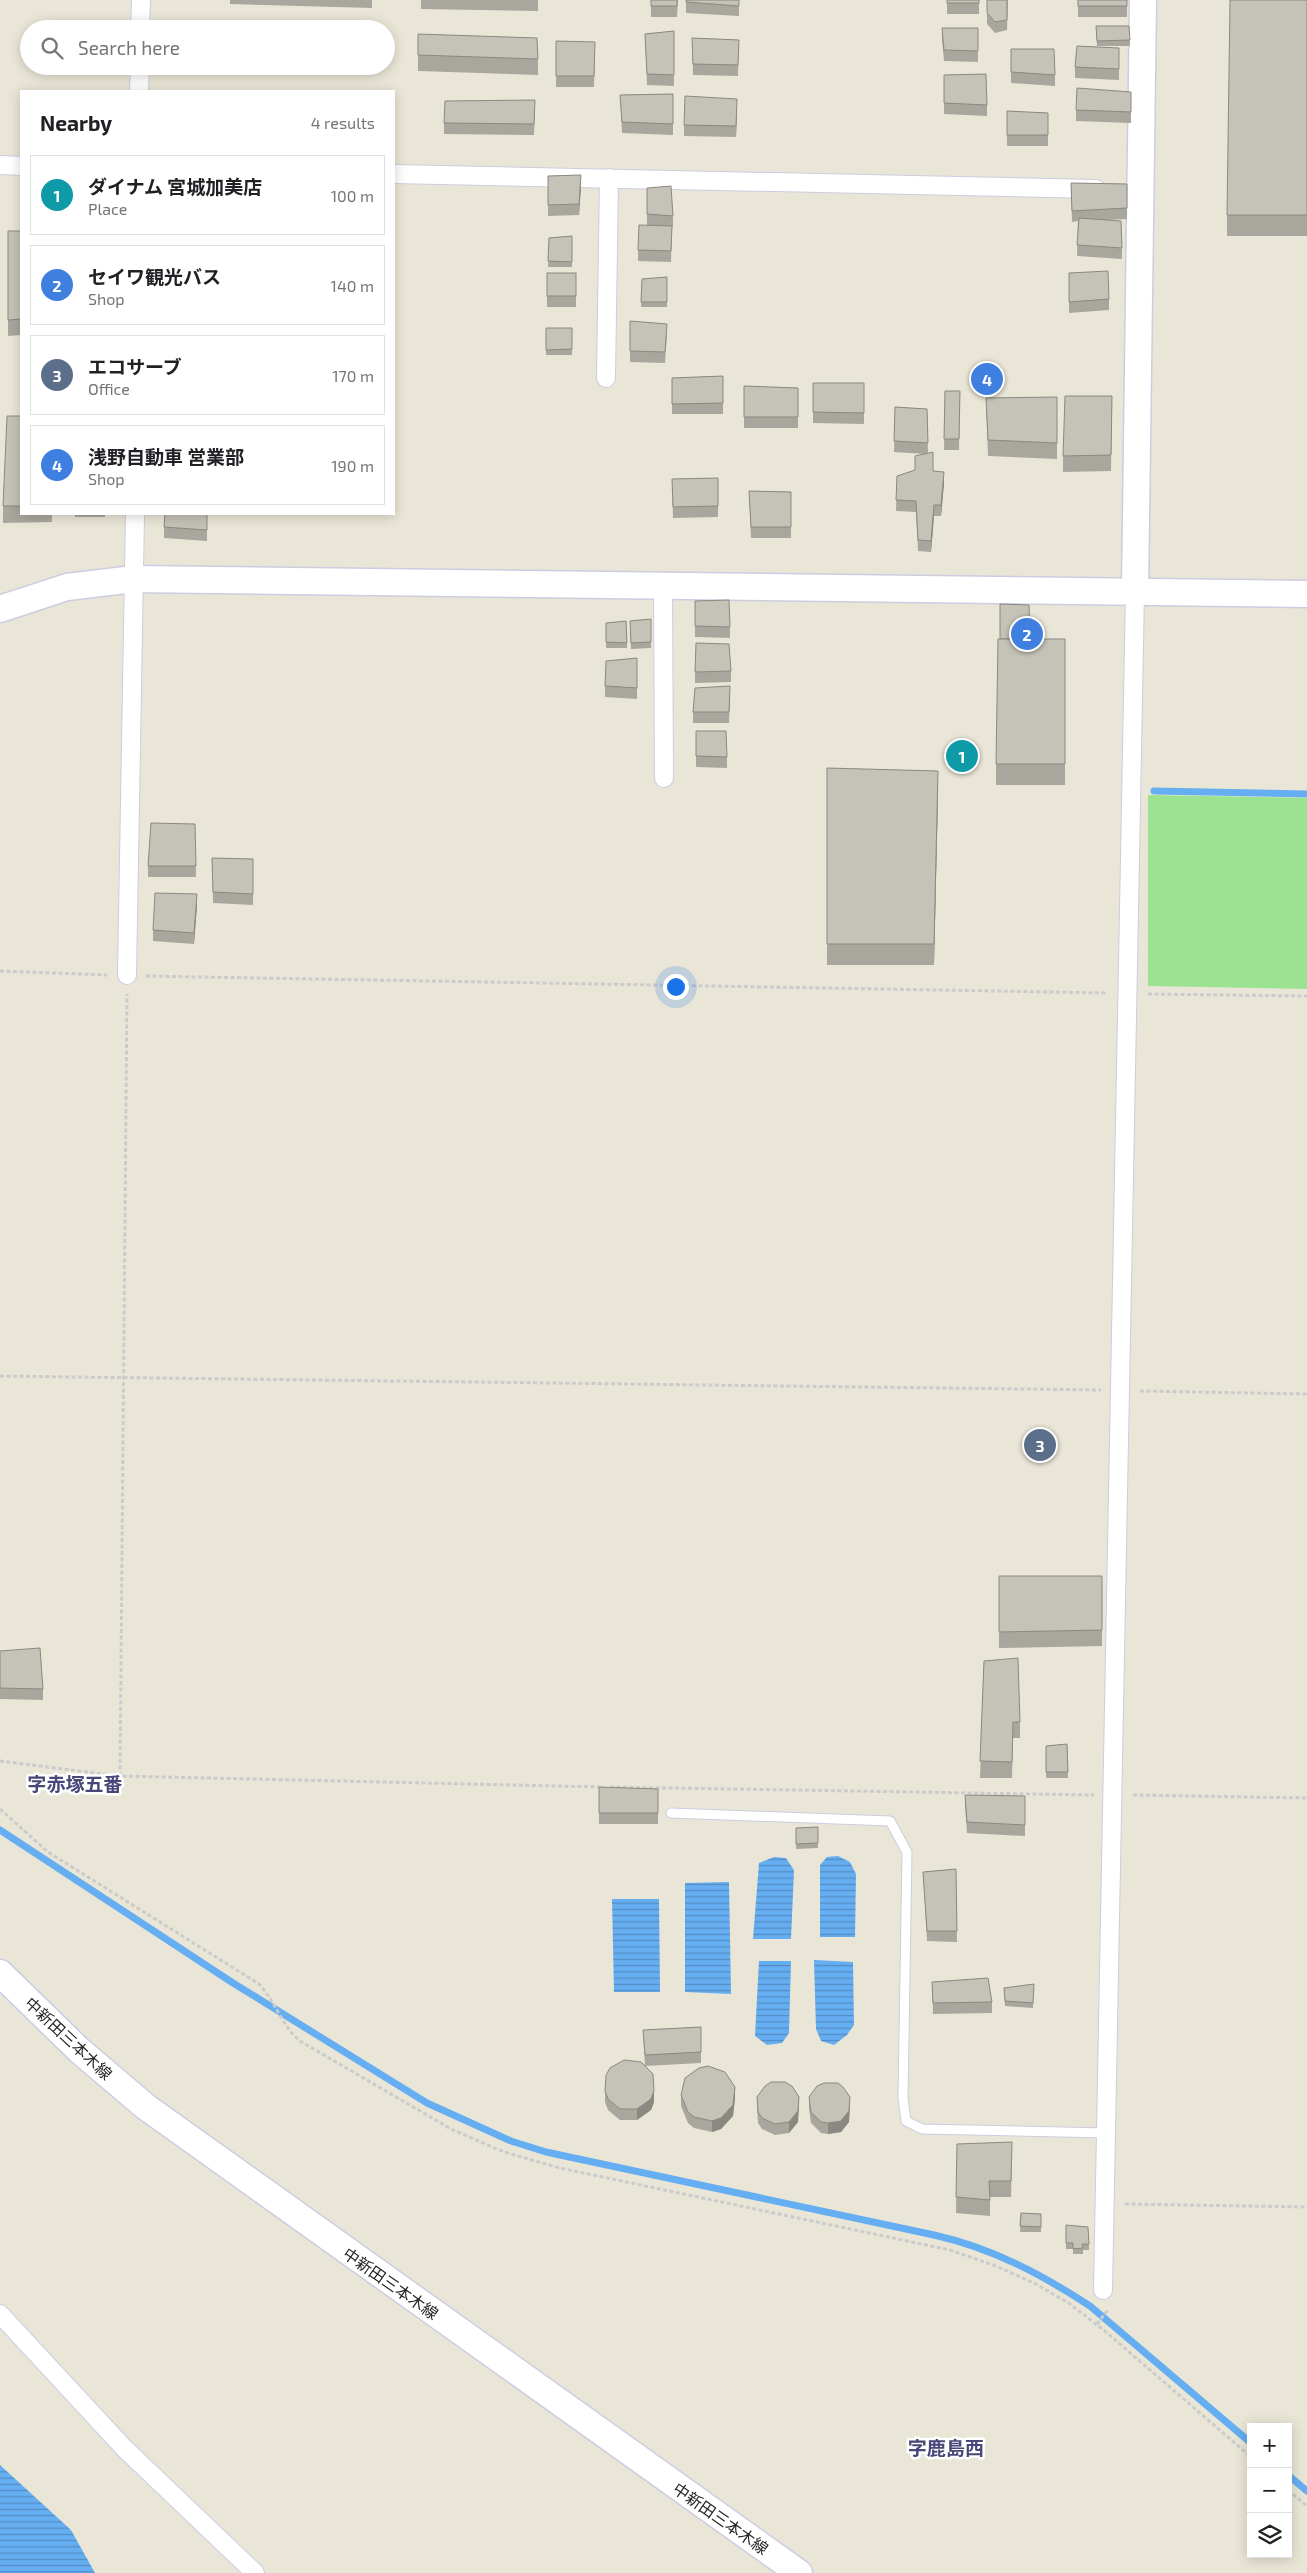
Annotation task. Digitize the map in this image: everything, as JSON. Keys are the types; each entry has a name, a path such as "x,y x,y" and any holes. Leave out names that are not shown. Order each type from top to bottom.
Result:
{"street":[{"path":"140,20 141,0"},
{"path":"1103,2290 1135,592 1124,189 1143,0"},
{"path":"139,90 140,75"},
{"path":"0,165 20,166"},
{"path":"395,174 1124,189"},
{"path":"606,378 609,178"},
{"path":"127,976 135,515"},
{"path":"0,608 67,587 134,579 1307,594"},
{"path":"662,586 664,778"},
{"name":"中新田三本木線","path":"0,1973 79,2050 146,2107 799,2573"},
{"path":"0,2314 124,2448 255,2573"}],"lane":[{"path":"671,1813 890,1821 907,1852 903,2098 906,2121 922,2129 1106,2133"}],"path":[{"path":"0,972 127,976 1307,996"},
{"path":"120,1776 127,976"},
{"path":"0,1376 1307,1394"},
{"path":"0,1761 120,1776 547,1786 1307,1798"},
{"path":"0,1809 48,1852 259,1984 274,2003 287,2030 300,2042 450,2129 504,2152 560,2168 950,2250 996,2266 1036,2284 1070,2304 1097,2324 1247,2454"},
{"path":"1105,2203 1307,2207"},
{"path":"1097,2324 1107,2312"},
{"path":"1292,2493 1307,2506"}],"green space":[{"path":"1148,795 1307,798 1307,989 1148,986"}],"water":[{"path":"838,1856 850,1862 856,1874 855,1937 820,1937 820,1865 827,1857"},
{"path":"774,1857 786,1858 794,1870 791,1939 753,1939 759,1863"},
{"path":"729,1882 731,1994 685,1992 685,1883"},
{"path":"612,1899 659,1899 660,1992 614,1992"},
{"path":"814,1960 853,1962 854,2025 847,2035 834,2045 821,2041 816,2029"},
{"path":"759,1961 791,1961 789,2033 782,2043 767,2045 755,2036"},
{"path":"0,2465 71,2530 95,2573 0,2573"}],"building":[{"path":"651,0 677,0 677,6 651,6"},
{"path":"686,0 739,0 739,6 686,2"},
{"path":"947,0 979,0 979,3 947,3"},
{"path":"987,0 1007,0 1007,20 995,22 987,13"},
{"path":"1078,0 1127,0 1127,6 1078,6"},
{"path":"1230,0 1307,0 1307,215 1227,215"},
{"path":"1096,26 1129,26 1130,40 1097,41"},
{"path":"942,28 978,28 978,51 944,50"},
{"path":"674,31 674,75 647,74 645,34"},
{"path":"418,34 537,38 538,59 418,55"},
{"path":"692,38 739,40 738,65 693,64"},
{"path":"556,41 595,42 594,76 556,76"},
{"path":"1077,46 1119,48 1119,69 1075,67"},
{"path":"1011,49 1054,49 1055,75 1011,72"},
{"path":"986,74 987,105 944,103 944,75"},
{"path":"1077,88 1131,92 1131,112 1076,110"},
{"path":"673,94 673,124 622,122 620,95"},
{"path":"685,96 737,99 736,126 684,125"},
{"path":"535,100 534,124 444,123 445,101"},
{"path":"1007,111 1048,113 1048,135 1007,135"},
{"path":"581,175 579,204 548,205 548,176"},
{"path":"1071,183 1127,184 1127,208 1072,211"},
{"path":"671,186 673,216 647,214 647,188"},
{"path":"1079,218 1121,221 1122,248 1077,245"},
{"path":"639,225 672,226 671,251 638,250"},
{"path":"8,231 20,231 20,319 8,320"},
{"path":"572,236 572,262 548,261 549,238"},
{"path":"1108,271 1109,299 1069,302 1069,273"},
{"path":"547,273 576,273 576,296 547,296"},
{"path":"667,277 667,302 641,302 642,279"},
{"path":"630,321 667,324 665,352 630,351"},
{"path":"546,328 572,328 572,349 546,350"},
{"path":"723,376 723,403 672,404 672,378"},
{"path":"813,383 864,383 864,413 813,412"},
{"path":"744,386 798,388 798,417 744,417"},
{"path":"945,391 960,391 959,439 944,439"},
{"path":"1065,396 1112,396 1111,455 1063,456"},
{"path":"1057,397 1057,443 988,440 986,398"},
{"path":"895,407 927,409 928,443 894,441"},
{"path":"7,416 20,416 20,506 3,506"},
{"path":"933,452 933,471 944,472 941,505 934,505 931,541 918,540 916,501 896,500 897,476 915,470 915,456"},
{"path":"718,478 718,506 673,507 672,479"},
{"path":"749,491 791,492 791,527 751,527"},
{"path":"165,515 207,515 207,530 164,527"},
{"path":"729,600 730,627 695,626 695,601"},
{"path":"1000,604 1029,605 1030,639 1000,639"},
{"path":"651,619 651,642 631,643 630,621"},
{"path":"626,621 627,643 606,642 606,623"},
{"path":"998,639 1065,639 1065,764 996,764"},
{"path":"696,643 729,644 731,671 695,672"},
{"path":"637,658 637,688 605,686 606,661"},
{"path":"730,686 729,712 693,712 695,688"},
{"path":"696,731 726,731 727,757 696,756"},
{"path":"827,768 938,771 934,944 827,944"},
{"path":"151,823 195,824 196,866 148,866"},
{"path":"212,858 253,859 253,894 213,892"},
{"path":"155,893 197,894 194,933 153,930"},
{"path":"999,1576 1102,1576 1102,1630 999,1632"},
{"path":"40,1648 43,1689 0,1688 0,1651"},
{"path":"1018,1658 1020,1722 1013,1722 1012,1762 980,1761 984,1661"},
{"path":"1067,1744 1068,1772 1046,1772 1046,1746"},
{"path":"599,1787 658,1789 658,1813 599,1813"},
{"path":"965,1795 1025,1796 1025,1825 967,1822"},
{"path":"818,1827 818,1843 796,1844 796,1828"},
{"path":"956,1869 957,1931 927,1931 923,1872"},
{"path":"988,1978 992,2002 933,2003 932,1982"},
{"path":"1034,1984 1033,2003 1005,2001 1004,1988"},
{"path":"701,2027 701,2052 645,2055 643,2030"},
{"path":"624,2060 641,2062 653,2074 654,2091 651,2099 637,2109 620,2109 608,2099 605,2091 606,2075 610,2068"},
{"path":"708,2066 725,2072 735,2087 733,2105 721,2118 712,2121 694,2117 688,2112 681,2095 685,2078 699,2068"},
{"path":"771,2082 785,2082 792,2086 799,2097 798,2111 789,2122 775,2124 762,2118 758,2112 757,2097 765,2086"},
{"path":"824,2083 838,2083 850,2097 849,2111 841,2121 821,2122 811,2112 809,2097 817,2086"},
{"path":"1012,2142 1011,2181 989,2181 990,2200 956,2197 957,2144"},
{"path":"1021,2213 1041,2214 1041,2227 1020,2226"},
{"path":"1066,2225 1088,2227 1089,2244 1082,2244 1083,2248 1073,2249 1073,2243 1066,2243"}],"waterway":[{"path":"1154,791 1307,794"},
{"path":"0,1830 233,1983 427,2103 511,2141 546,2152 934,2235 955,2240 996,2255 1053,2283 1090,2306 1247,2440"},
{"path":"1292,2478 1307,2491"}],"place":[{"name":"浅野自動車 営業部","path":"987,379"},
{"name":"セイワ観光バス","path":"1027,634"},
{"name":"ダイナム 宮城加美店","path":"962,756"},
{"name":"エコサーブ","path":"1040,1445"}],"district":[{"name":"字赤塚五番","path":"75,1783"},
{"name":"字鹿島西","path":"946,2447"}]}
